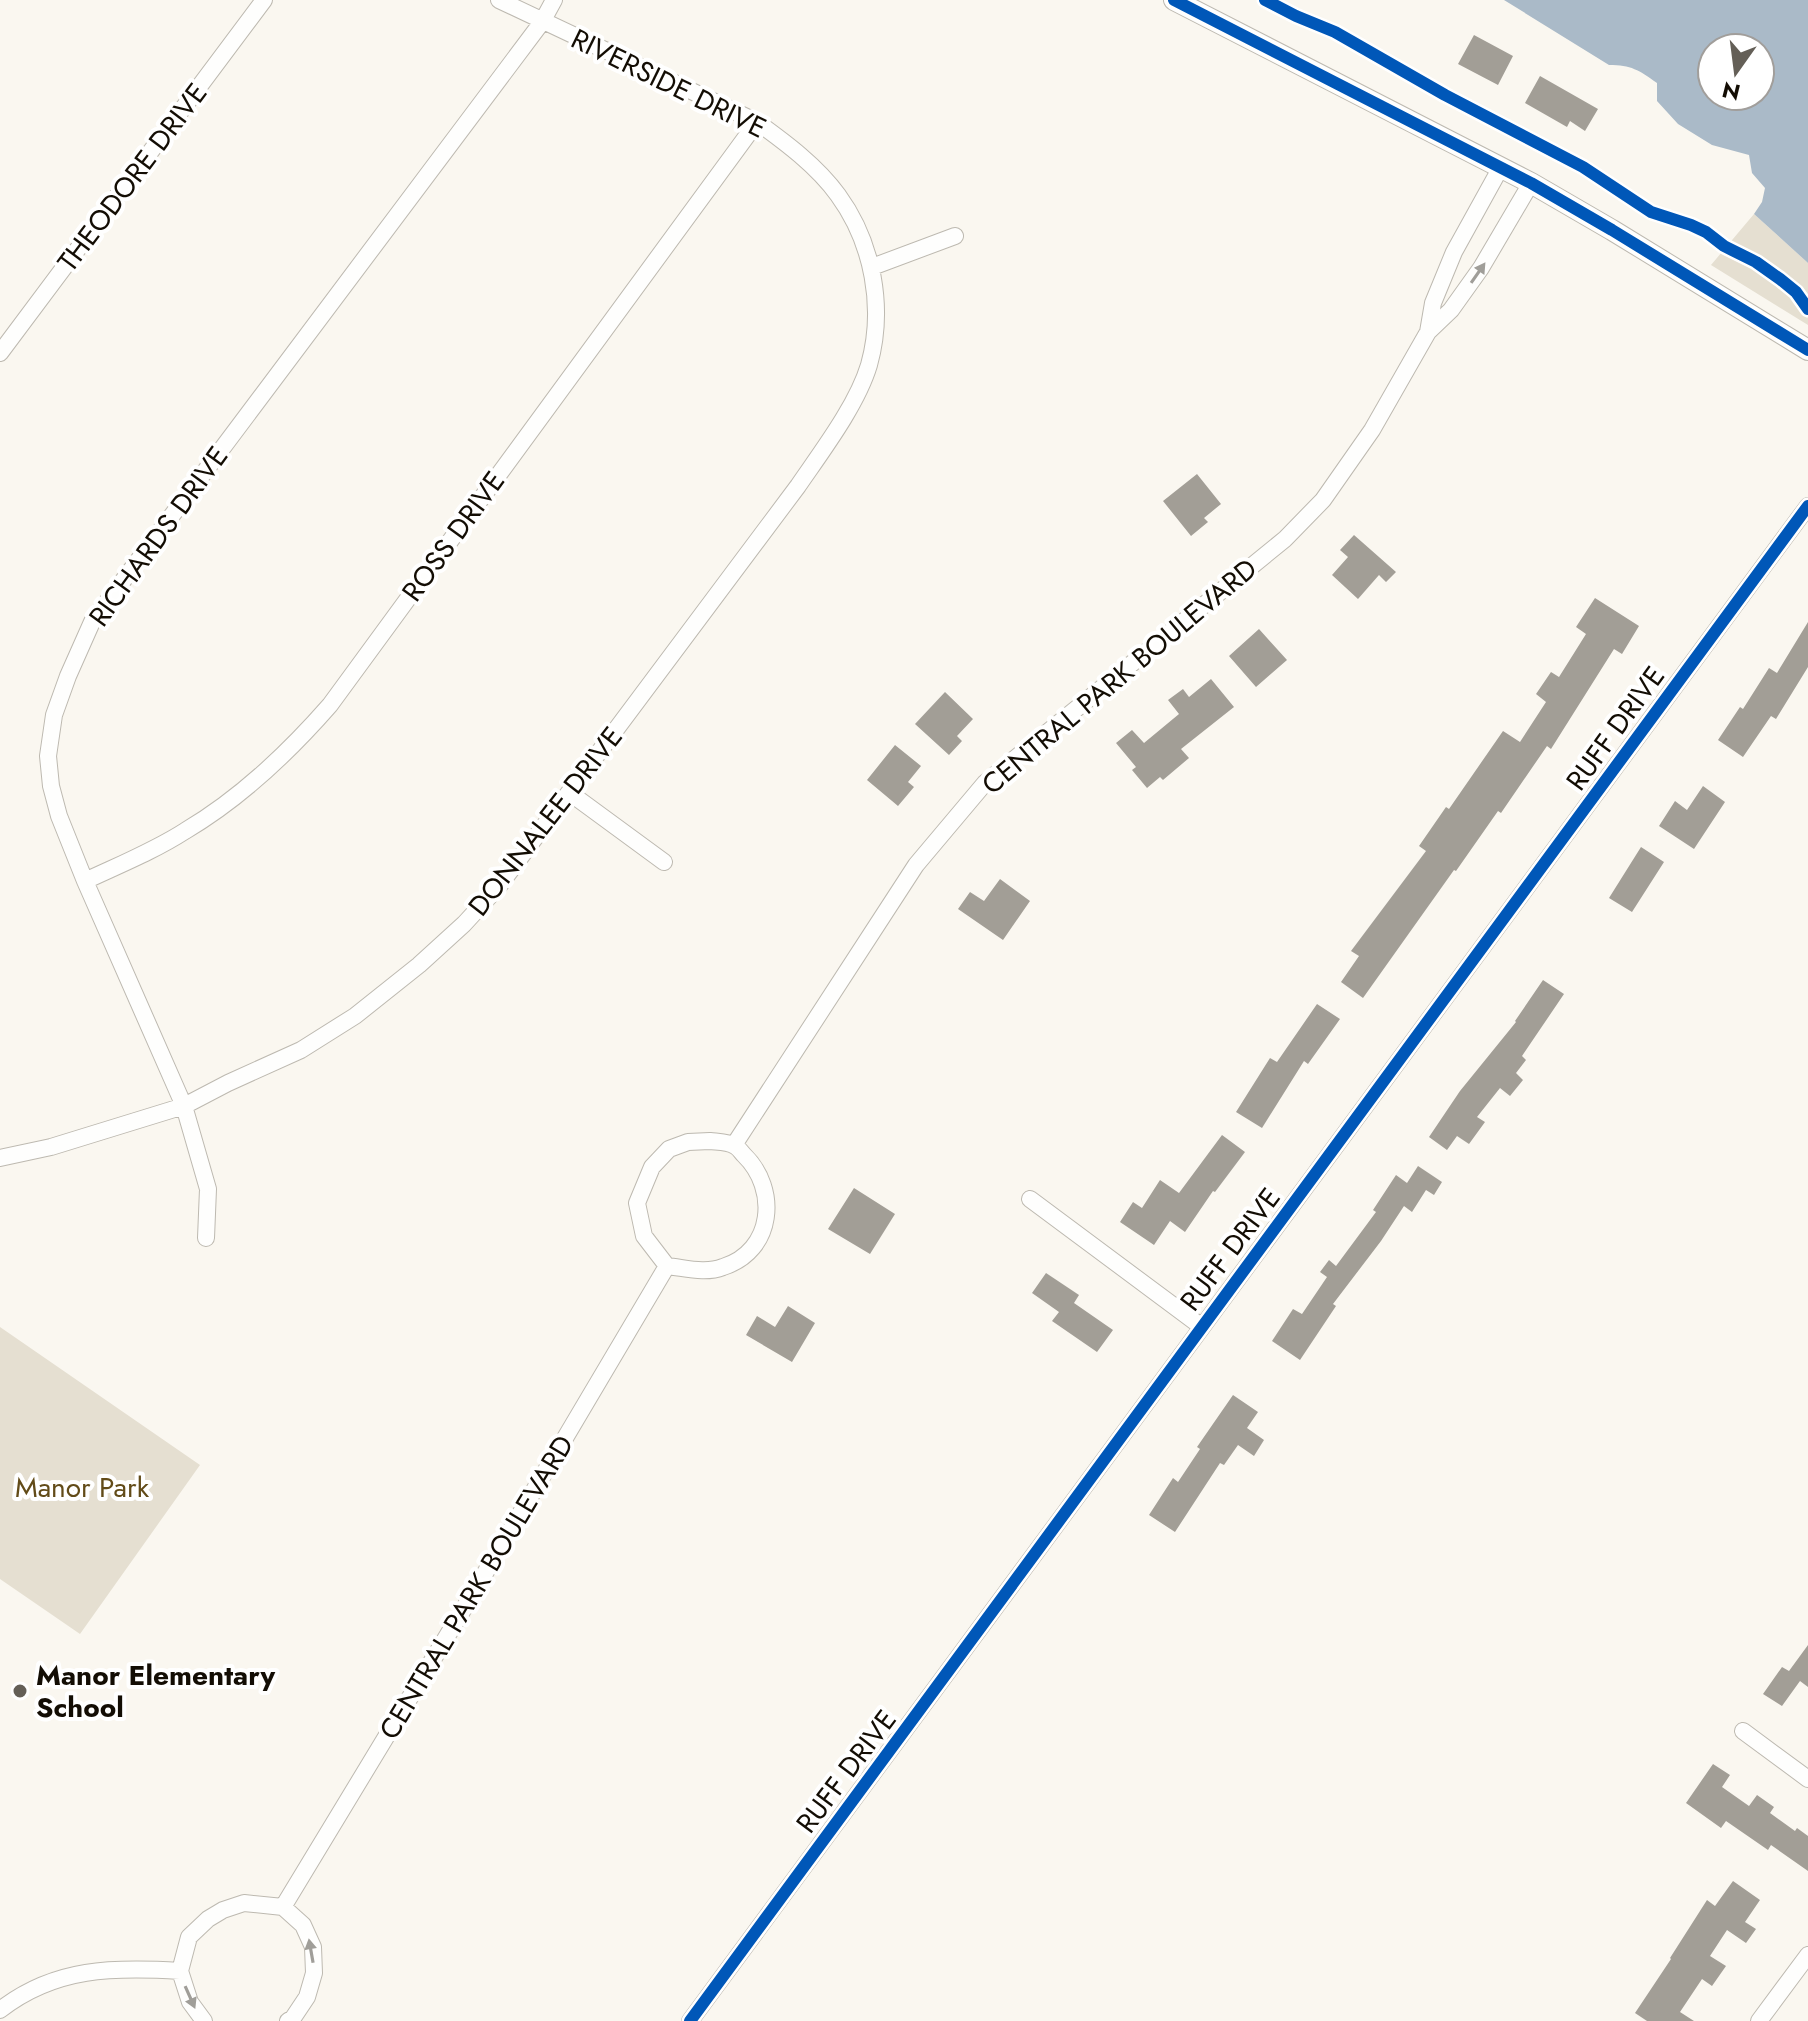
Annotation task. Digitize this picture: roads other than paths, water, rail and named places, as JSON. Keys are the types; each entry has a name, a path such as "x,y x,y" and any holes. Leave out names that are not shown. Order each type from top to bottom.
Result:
{"street":[{"name":"THEODORE DRIVE","path":"0,353 264,0"},
{"name":"RIVERSIDE DRIVE","path":"499,0 757,122 790,146 838,196 855,224 872,267"},
{"name":"RICHARDS DRIVE","path":"206,1238 208,1189 184,1106 59,816 51,786 48,756 54,715 92,622 542,22 554,0"},
{"path":"1174,0 1531,183 1808,350"},
{"name":"ROSS DRIVE","path":"85,881 186,831 231,801 298,741 322,714 757,122"},
{"name":"CENTRAL PARK BOULEVARD","path":"1428,332 1433,303 1454,252 1501,167"},
{"name":"CENTRAL PARK BOULEVARD","path":"734,1145 907,878 985,783 1285,539 1323,500 1372,430 1428,332 1451,310 1481,268 1531,183"},
{"path":"872,267 955,236"},
{"name":"DONNALEE DRIVE","path":"0,1158 51,1147 184,1106 301,1050 355,1016 464,924 499,886 570,793 834,435 869,366 876,313 872,267"},
{"name":"RUFF DRIVE","path":"690,2021 1808,506"},
{"path":"570,793 664,862"},
{"path":"710,1141 734,1145 754,1165 766,1191 764,1229 752,1248 724,1267 706,1271 667,1266 644,1236 637,1203 652,1167 669,1149 688,1142 710,1141"},
{"path":"1030,1199 1202,1327"},
{"name":"CENTRAL PARK BOULEVARD","path":"283,1907 667,1266"},
{"path":"1743,1731 1808,1779"},
{"path":"204,2021 190,2002 180,1971 189,1937 208,1919 244,1903 283,1907 303,1925 313,1947 314,1973 307,1997 288,2021"},
{"path":"1759,2021 1808,1955"},
{"path":"0,2010 17,1996 55,1979 97,1971 180,1971"}],"water":[{"path":"1504,0 1808,0 1808,263 1754,214 1762,202 1765,188 1752,173 1749,155 1712,145 1678,124 1657,101 1657,83 1623,66 1609,65"}],"place":[{"name":"Manor Elementary School","path":"20,1691"}],"park label":[{"name":"Manor Park","path":"82,1487"}]}
